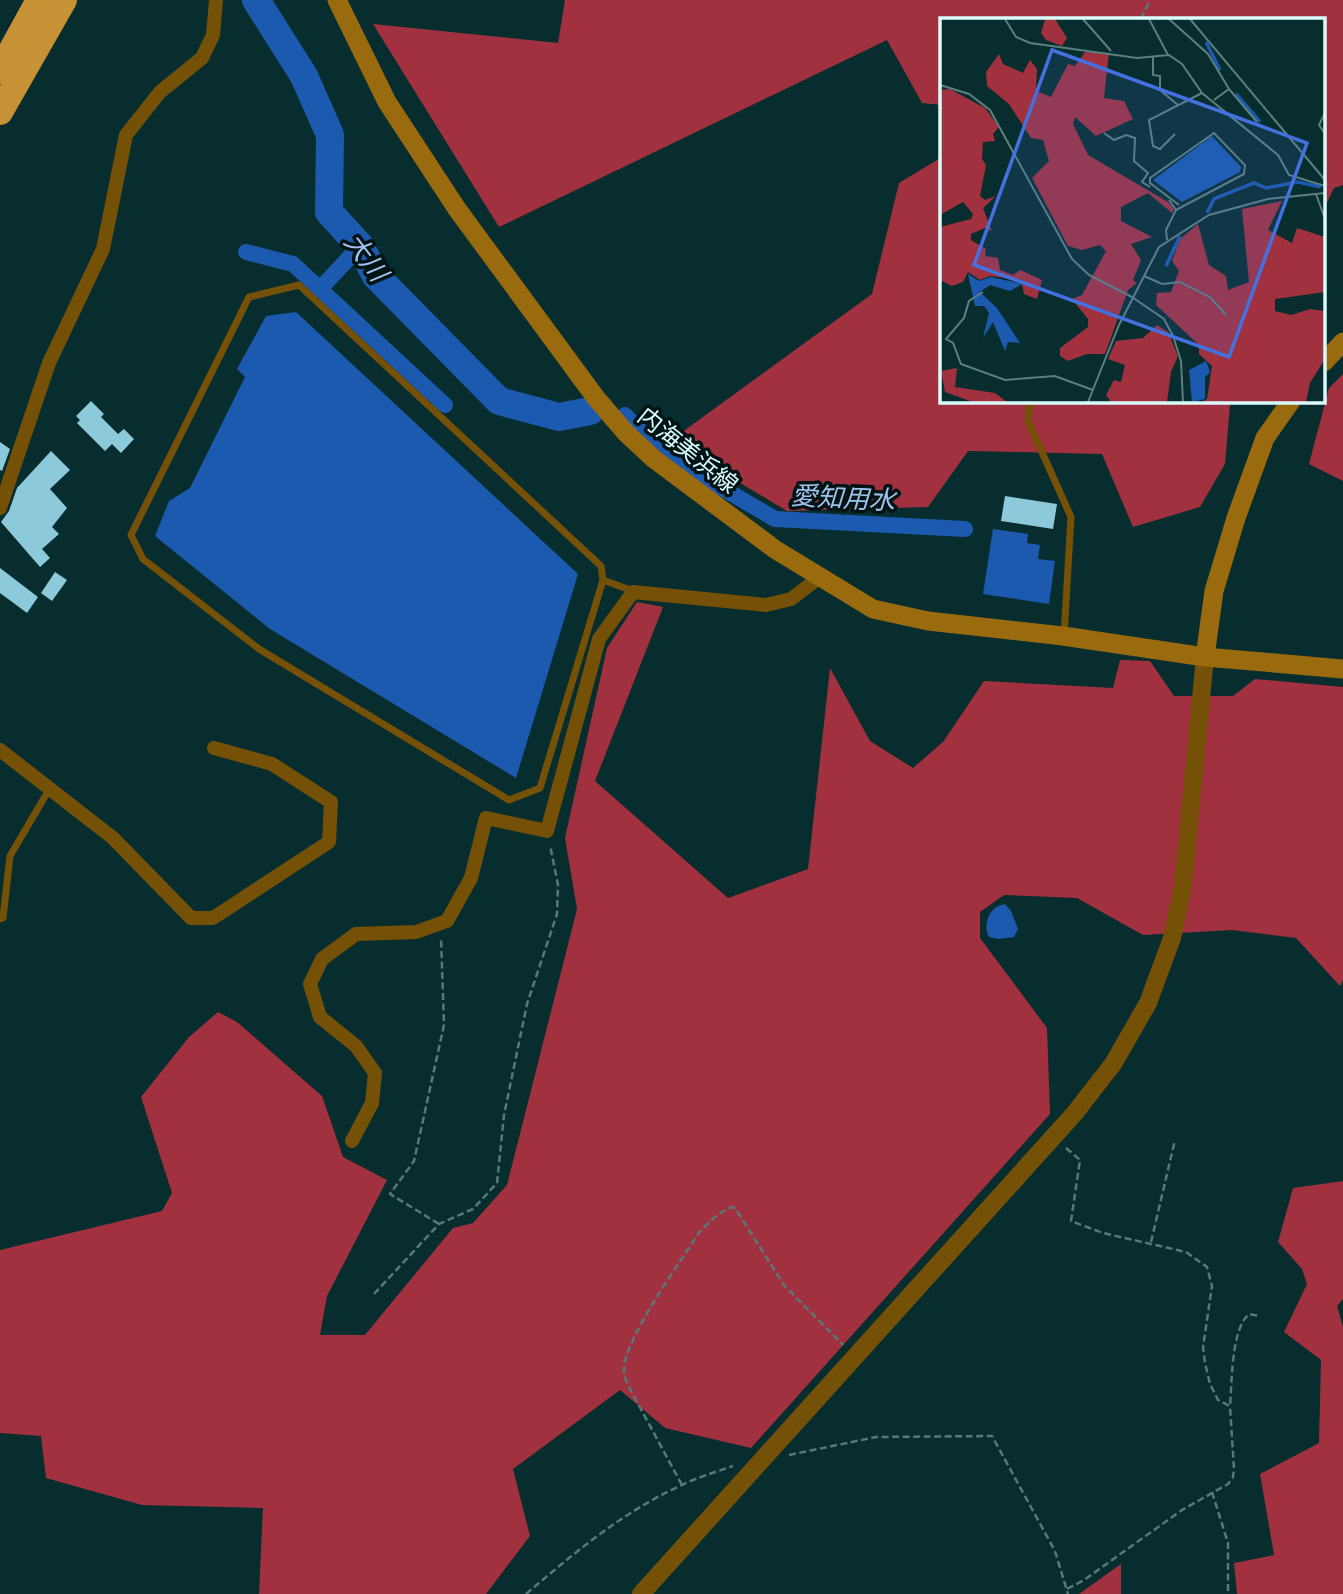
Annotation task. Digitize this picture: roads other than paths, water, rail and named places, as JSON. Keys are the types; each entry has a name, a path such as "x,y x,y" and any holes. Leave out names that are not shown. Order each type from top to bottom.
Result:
{"highway":[{"path":"0,71 39,0"},
{"path":"0,113 64,0"}],"main road":[{"name":"内海美浜線","path":"337,0 374,81 394,113 457,209 596,398 626,433 654,459 776,550 873,609 928,621 1063,636 1205,657 1343,669"},
{"path":"1326,360 1343,342"},
{"path":"1205,657 1214,591 1236,519 1265,438 1290,402"}],"street":[{"path":"0,508 49,363 103,249 126,135 160,92 202,58 213,35 216,0"},
{"path":"352,1141 372,1103 375,1073 356,1046 320,1017 310,984 322,959 356,934 416,932 447,921 471,878 486,818 547,831 599,639 633,592 766,605 792,599 820,577"},
{"path":"641,1594 1053,1137 1113,1064 1148,1003 1172,938 1183,886 1205,657"},
{"path":"0,750 113,838 191,918 213,918 329,842 331,802 272,764 214,748"}],"lane":[{"path":"299,285 601,566 603,580 540,788 509,800 259,649 143,559 131,535 249,297 299,285"},
{"path":"1030,402 1028,421 1071,517 1063,636"},
{"path":"603,580 633,592"},
{"path":"0,919 3,918 9,856 50,788"}],"water":[{"path":"296,312 578,574 516,778 270,629 155,536 169,501 190,488 245,377 237,369 266,316"},
{"path":"993,529 1028,534 1027,543 1040,545 1038,559 1055,561 1049,604 983,594"},
{"path":"1005,904 1018,929 1014,937 989,937 986,926 989,916 995,908"}],"waterway":[{"name":"大川","path":"256,0 304,76 330,135 329,212 360,246 376,276 499,401 559,417 590,411"},
{"name":"愛知用水","path":"320,289 360,246"},
{"name":"愛知用水","path":"246,252 293,264 445,405"},
{"name":"愛知用水","path":"625,415 661,452 775,519 965,529"}]}
